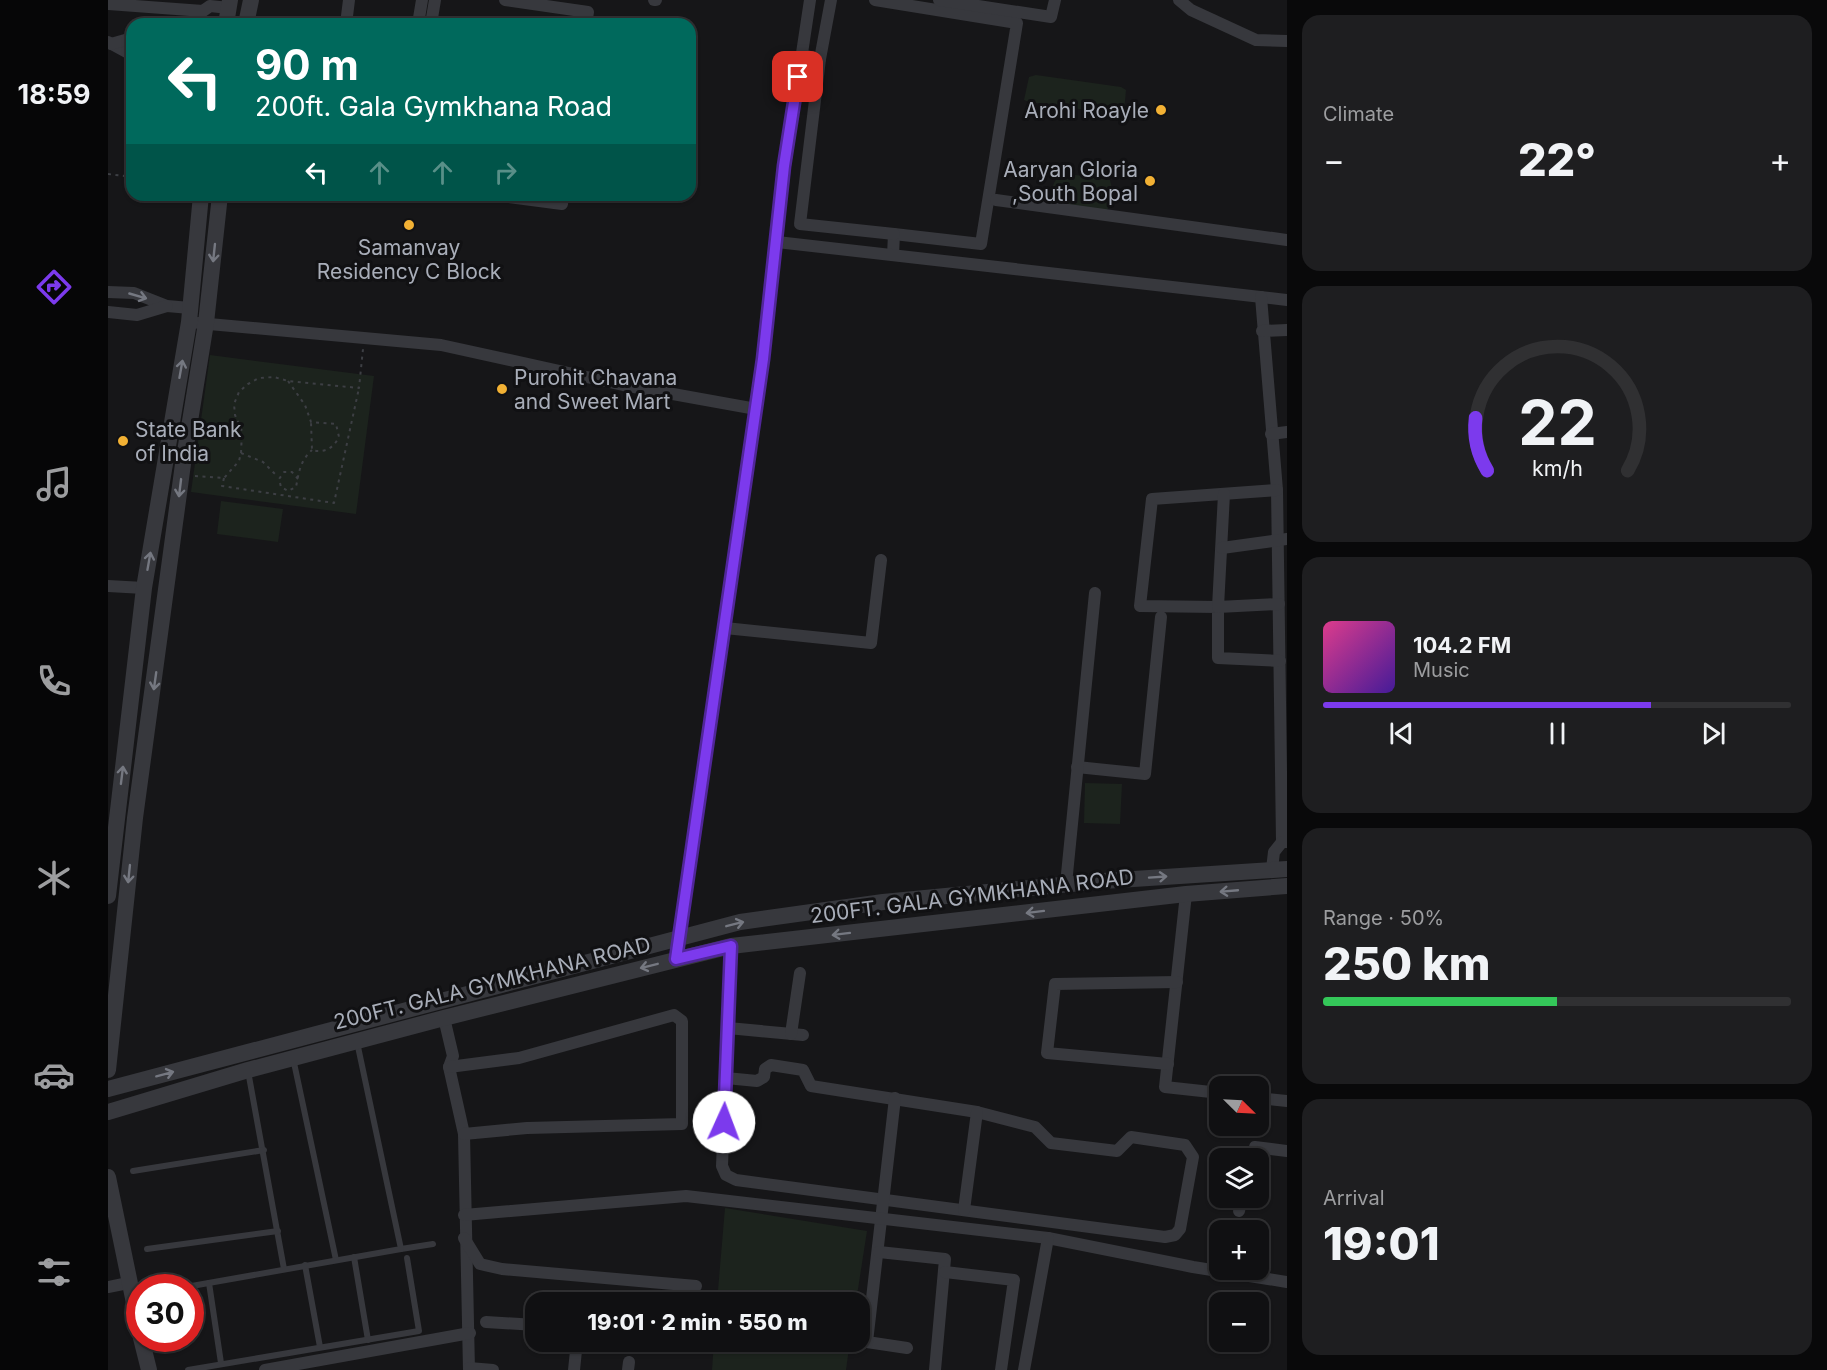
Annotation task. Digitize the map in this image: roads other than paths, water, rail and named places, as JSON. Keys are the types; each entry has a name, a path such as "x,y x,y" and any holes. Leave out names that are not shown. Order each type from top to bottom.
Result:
{"street":[{"path":"247,18 251,0"},
{"path":"347,18 349,0"},
{"path":"419,18 422,0"},
{"path":"431,18 435,0"},
{"path":"505,0 588,12 587,18"},
{"path":"676,959 756,409 784,166 810,0"},
{"path":"831,0 820,58 800,224 981,244 1017,22 874,0"},
{"path":"939,0 1051,17 1055,0"},
{"path":"1179,0 1191,10 1256,40 1287,41"},
{"path":"108,4 143,3 203,11 211,3 228,11"},
{"path":"109,43 126,37"},
{"path":"109,43 126,52"},
{"path":"801,55 820,58"},
{"path":"996,200 1287,240"},
{"path":"108,896 113,812 144,588 190,315 200,201"},
{"path":"108,1070 135,818 183,464 206,323 219,201"},
{"path":"539,201 562,204 562,201"},
{"path":"892,255 894,234"},
{"path":"777,242 1287,300"},
{"path":"108,292 134,293 206,323 441,345 623,385 756,409"},
{"path":"108,1089 740,922 883,902 1066,884 1279,869 1274,852 1284,842 1279,604 1283,540 1276,490 1261,297"},
{"path":"108,312 137,315 166,306"},
{"path":"1262,331 1287,330"},
{"path":"1271,434 1287,432"},
{"path":"1276,490 1152,499 1140,606 1218,607 1279,604"},
{"path":"1224,494 1218,607 1218,658 1282,667"},
{"path":"1222,548 1283,540"},
{"path":"725,628 871,643 881,561"},
{"path":"108,586 144,588"},
{"path":"1066,884 1095,593"},
{"path":"1077,767 1145,774 1161,617"},
{"name":"200FT. GALA GYMKHANA ROAD","path":"108,1112 293,1058 731,946 1186,894 1287,886"},
{"path":"1186,894 1165,1087 1209,1092"},
{"path":"726,1078 757,1081 764,1077 765,1069 771,1065 802,1070 811,1086 977,1112 1035,1126 1051,1143 1117,1151 1131,1137 1185,1145 1193,1157 1180,1229 1175,1235 1166,1237 736,1180 726,1175 722,1166 731,946"},
{"path":"728,1028 797,1035 800,974"},
{"path":"1168,1064 1047,1053 1055,984 1176,982"},
{"path":"449,1068 519,1058 674,1015 682,1021 682,1124 527,1128 464,1134"},
{"path":"444,1018 453,1056 449,1068 464,1134 464,1238 470,1333 469,1369 493,1370"},
{"path":"895,1098 867,1342 907,1348"},
{"path":"1269,1099 1287,1101"},
{"path":"964,1210 977,1112"},
{"path":"1269,1149 1287,1151"},
{"path":"108,1177 126,1274"},
{"path":"465,1215 686,1196 1048,1238 1193,1268 1287,1282"},
{"path":"464,1238 480,1264 502,1269 696,1286"},
{"path":"1024,1370 1048,1238"},
{"path":"879,1252 945,1259 935,1370"},
{"path":"945,1272 1014,1280 1001,1370"},
{"path":"108,1287 126,1283"},
{"path":"486,1322 525,1324"},
{"path":"265,1370 470,1333"},
{"path":"144,1352 149,1370"},
{"path":"574,1370 576,1352"}],"lane":[{"path":"357,1041 401,1249"},
{"path":"293,1058 336,1260"},
{"path":"248,1070 284,1269"},
{"path":"133,1171 264,1150"},
{"path":"147,1249 278,1231"},
{"path":"204,1284 433,1244"},
{"path":"354,1257 368,1340"},
{"path":"188,1370 419,1331 407,1258"},
{"path":"305,1265 320,1347"},
{"path":"209,1283 221,1363"}],"place":[{"name":"Arohi Roayle","path":"1161,110"},
{"name":"Aaryan Gloria ,South Bopal","path":"1150,181"},
{"name":"Samanvay Residency C Block","path":"409,225"},
{"name":"Purohit Chavana and Sweet Mart","path":"502,389"},
{"name":"State Bank of India","path":"123,441"}]}
